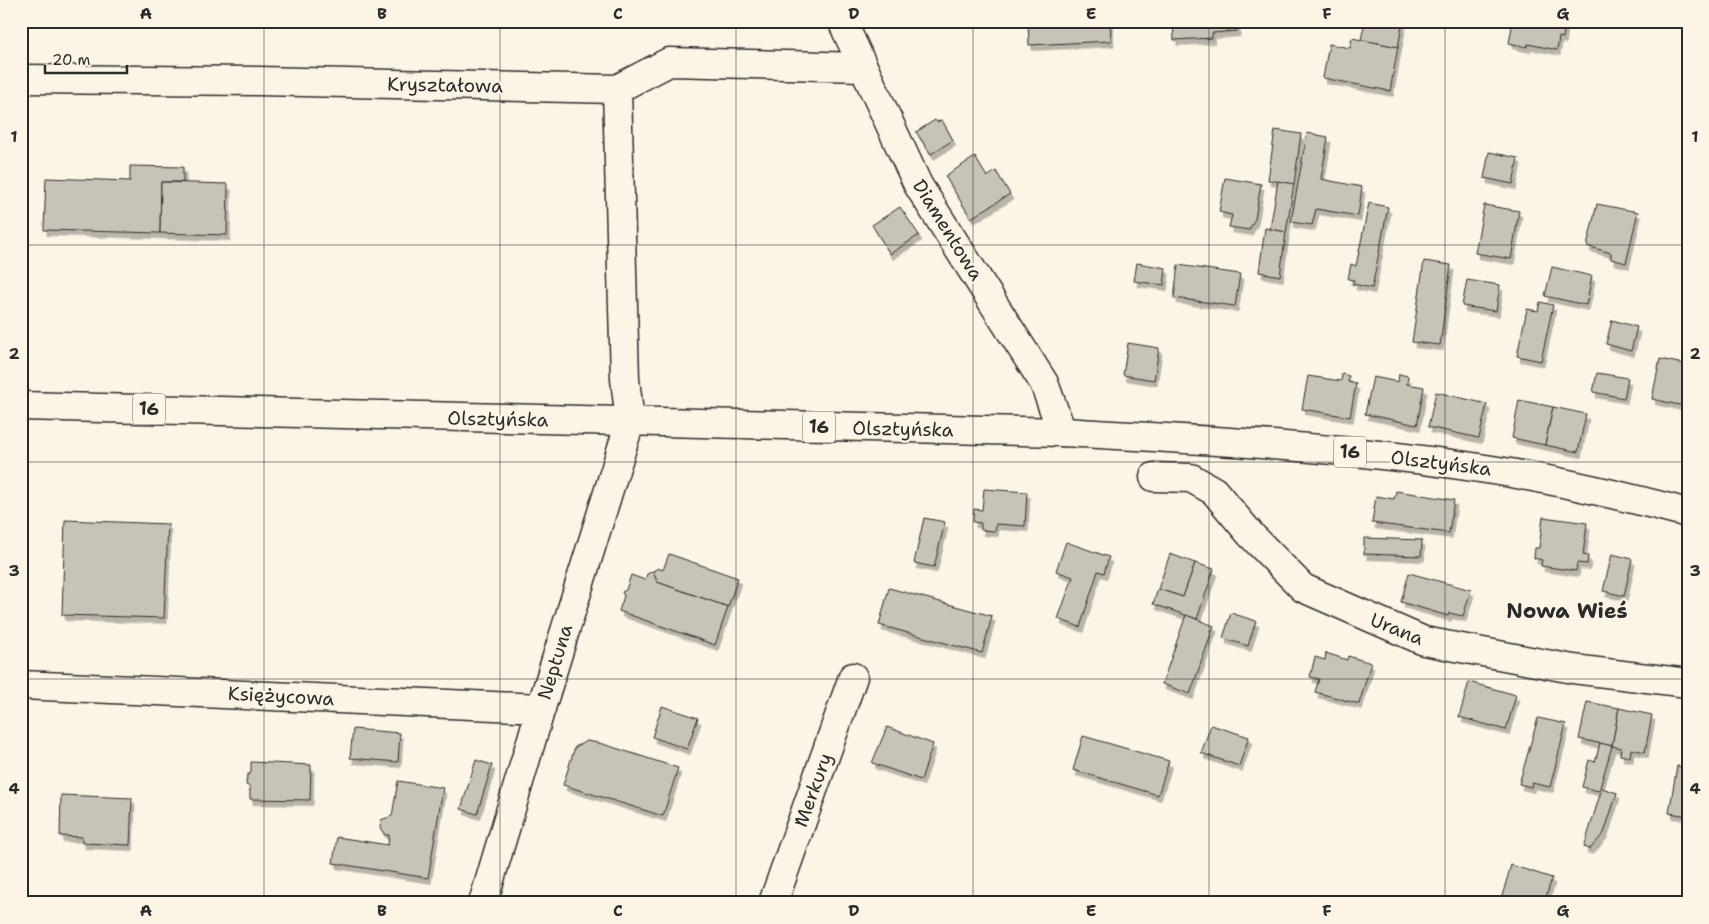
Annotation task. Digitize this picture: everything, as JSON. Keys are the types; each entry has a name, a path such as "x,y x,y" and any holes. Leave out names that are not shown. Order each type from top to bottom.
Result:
{"street":[{"name":"Diamentowa","path":"842,21 918,185 1044,382 1062,432"},
{"name":"Kryształowa","path":"21,79 259,81 618,89 670,62 863,67"},
{"path":"618,89 624,378 630,422"},
{"name":"Olsztyńska","path":"21,406 1062,432 1318,448 1490,469 1615,495 1688,513"},
{"name":"Neptuna","path":"483,903 540,708 630,422"},
{"name":"Urana","path":"1154,477 1191,478 1214,491 1251,535 1303,588 1424,642 1573,670 1688,683"},
{"name":"Merkury","path":"772,903 854,677"},
{"name":"Księżycowa","path":"21,685 540,708"}],"building":[{"path":"1028,21 1110,21 1111,41 1029,45"},
{"path":"1173,21 1237,21 1237,31 1212,33 1212,38 1174,40"},
{"path":"1365,21 1403,21 1398,47 1361,40"},
{"path":"1513,21 1561,21 1560,24 1565,24 1563,38 1559,37 1557,50 1528,44 1527,47 1509,43"},
{"path":"1352,38 1398,47 1390,91 1323,78 1329,44 1350,48"},
{"path":"935,120 937,122 942,120 953,140 931,154 916,132"},
{"path":"1275,130 1301,134 1294,184 1268,180"},
{"path":"1307,133 1328,137 1321,179 1362,187 1358,216 1316,209 1312,225 1291,222"},
{"path":"1489,152 1518,158 1513,184 1484,178"},
{"path":"975,157 987,177 996,171 1010,194 971,218 945,176"},
{"path":"130,166 183,167 183,182 161,182 160,233 44,230 46,178 130,181"},
{"path":"1225,178 1261,184 1255,219 1249,230 1229,227 1232,215 1219,212"},
{"path":"1278,181 1294,184 1286,232 1270,229"},
{"path":"161,182 228,184 227,235 160,233"},
{"path":"1369,203 1388,207 1372,288 1353,284 1354,280 1348,279 1351,264 1356,266"},
{"path":"1597,204 1638,212 1626,263 1611,259 1611,253 1587,246"},
{"path":"1484,205 1519,211 1511,259 1475,253"},
{"path":"900,207 919,235 890,254 872,225"},
{"path":"1265,228 1286,232 1280,276 1259,272"},
{"path":"1424,261 1451,265 1440,345 1412,342"},
{"path":"1137,263 1166,268 1164,285 1134,281"},
{"path":"1178,265 1240,274 1235,306 1174,298"},
{"path":"1552,267 1592,276 1586,305 1545,296"},
{"path":"1467,280 1500,285 1496,311 1462,306"},
{"path":"1540,302 1553,305 1541,361 1517,356 1527,309 1538,311"},
{"path":"1612,320 1637,327 1631,351 1606,344"},
{"path":"1128,343 1159,348 1154,380 1123,375"},
{"path":"1660,359 1688,365 1688,392 1684,406 1652,399"},
{"path":"1597,373 1628,378 1624,398 1593,392"},
{"path":"1342,374 1349,376 1348,382 1356,384 1350,417 1302,409 1308,376 1341,381"},
{"path":"1399,374 1408,376 1407,384 1424,387 1417,425 1365,414 1373,377 1398,382"},
{"path":"1436,392 1487,404 1479,438 1428,427"},
{"path":"1519,400 1553,407 1545,445 1512,438"},
{"path":"1553,407 1586,414 1578,452 1545,445"},
{"path":"984,489 1027,492 1025,526 996,524 995,531 981,530 981,523 973,522 974,509 982,510"},
{"path":"1396,491 1454,500 1449,533 1372,523 1376,496 1394,499"},
{"path":"1543,517 1587,523 1583,555 1588,556 1587,564 1577,563 1576,571 1541,566 1542,560 1534,558 1535,548 1539,548"},
{"path":"924,518 945,522 934,567 914,563"},
{"path":"65,520 168,524 164,618 62,615"},
{"path":"1364,538 1422,540 1421,556 1364,554"},
{"path":"1066,542 1109,557 1104,573 1098,571 1080,627 1058,619 1073,577 1056,571"},
{"path":"669,554 738,578 728,607 657,582 653,571 658,568 663,570"},
{"path":"1170,554 1195,563 1183,597 1158,589"},
{"path":"1612,554 1632,559 1624,596 1603,591"},
{"path":"1195,563 1214,569 1197,619 1153,604 1158,589 1183,597"},
{"path":"653,571 657,582 728,607 715,645 619,611 624,596 622,592 626,590 631,575 645,580 647,574"},
{"path":"1409,573 1471,590 1463,616 1449,613 1448,616 1401,602"},
{"path":"889,588 992,616 982,653 879,625"},
{"path":"1231,613 1256,621 1248,646 1223,638"},
{"path":"1186,615 1214,626 1190,694 1162,684"},
{"path":"1326,653 1347,660 1348,656 1371,663 1359,704 1315,692 1319,679 1310,677 1315,657 1325,660"},
{"path":"1469,682 1516,695 1506,730 1459,717"},
{"path":"1587,702 1619,708 1612,746 1579,739"},
{"path":"662,706 698,718 687,749 652,737"},
{"path":"1619,708 1652,715 1645,752 1631,749 1630,757 1620,755 1621,748 1612,746"},
{"path":"1538,718 1566,724 1550,787 1532,783 1531,787 1519,784"},
{"path":"1211,725 1249,737 1239,766 1201,753"},
{"path":"887,727 933,744 921,780 872,763"},
{"path":"353,729 400,733 398,762 350,758"},
{"path":"1083,736 1169,761 1158,795 1073,770"},
{"path":"587,741 603,744 678,768 663,816 563,785 575,747"},
{"path":"1600,743 1612,746 1599,791 1582,787 1589,760 1595,762"},
{"path":"476,760 492,765 477,814 461,809"},
{"path":"251,762 311,765 310,800 250,799 250,787 246,785 247,775 251,773"},
{"path":"1677,766 1688,768 1688,816 1669,813"},
{"path":"398,781 443,788 428,878 333,863 337,837 388,845 389,835 385,835 380,828 381,820 392,816"},
{"path":"1602,788 1617,793 1604,833 1590,849 1584,847"},
{"path":"61,795 132,798 130,845 82,843 82,837 60,836"},
{"path":"1511,865 1552,878 1544,903 1500,903"}],"district":[{"name":"Nowa Wieś","path":"1567,611"}]}
